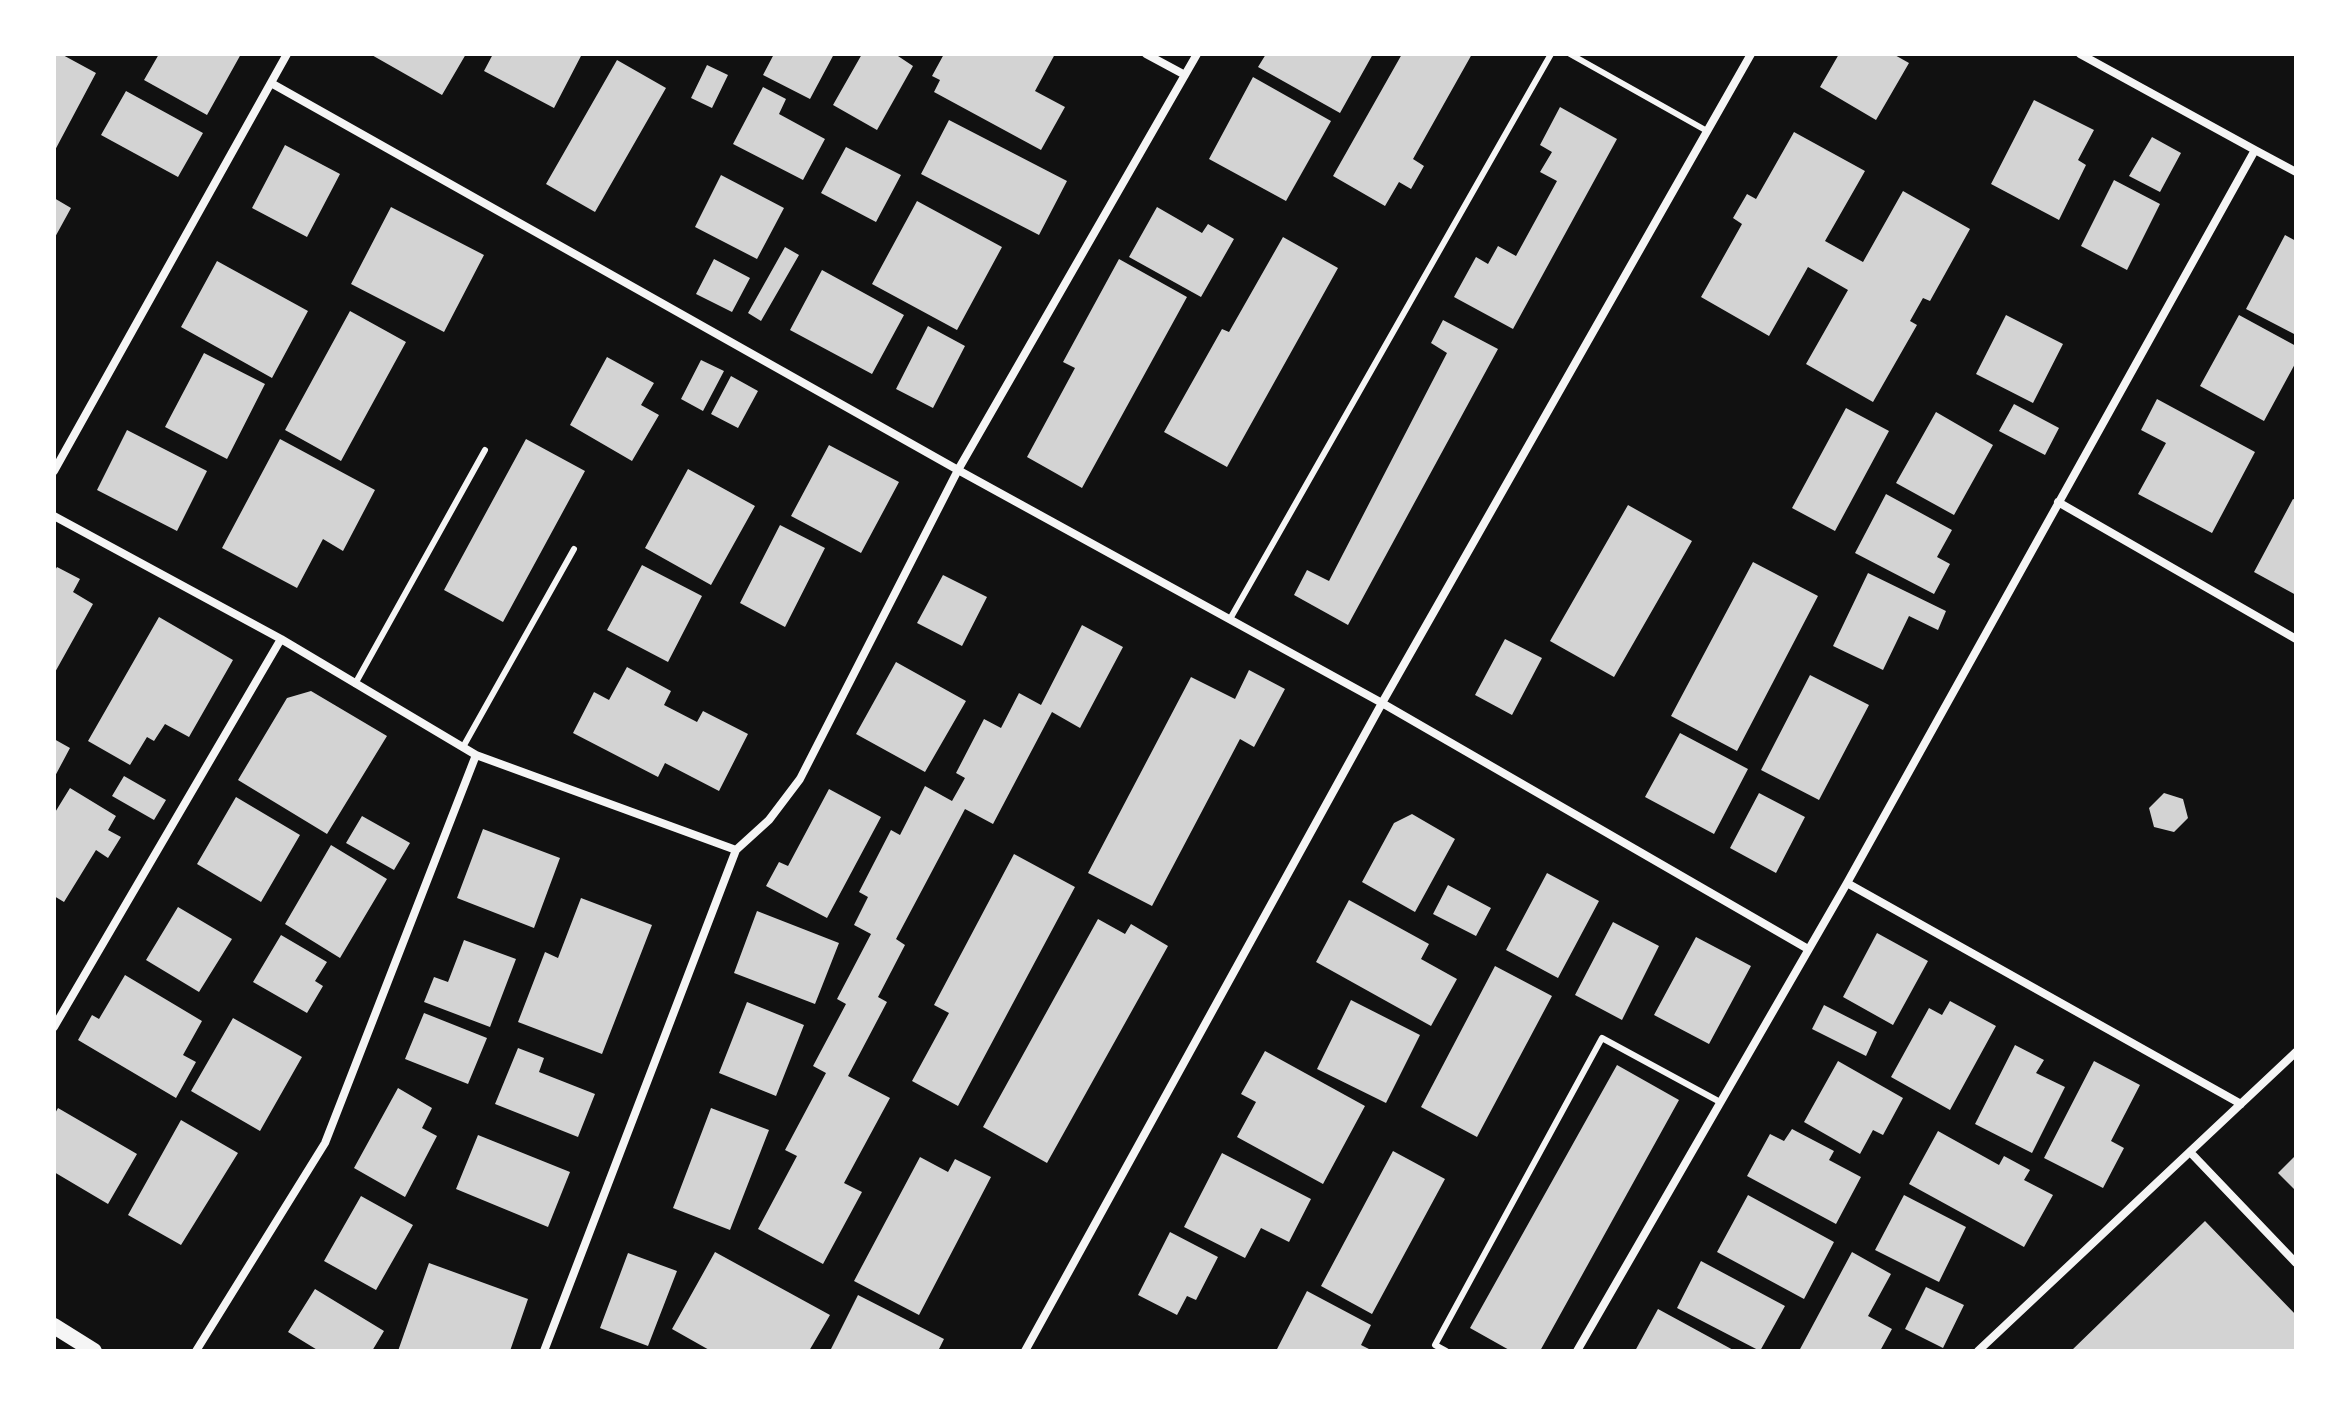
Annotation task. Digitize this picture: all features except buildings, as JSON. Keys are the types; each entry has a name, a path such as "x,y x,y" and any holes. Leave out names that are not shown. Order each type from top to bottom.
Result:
{"main road":[{"path":"54,1326 94,1351"}],"street":[{"path":"54,471 287,54"},
{"path":"1146,54 1185,75"},
{"path":"544,1351 736,850 769,820 800,779 958,470 1197,54"},
{"path":"1025,1351 1382,703 1751,54"},
{"path":"2080,54 2296,172"},
{"path":"271,83 958,470 1382,703 1808,949"},
{"path":"1577,1351 1847,883 2255,150"},
{"path":"2058,502 2296,639"},
{"path":"54,516 281,639 476,755 736,850"},
{"path":"54,1027 281,639"},
{"path":"196,1351 325,1143 476,755"},
{"path":"1847,883 2241,1104"},
{"path":"1978,1351 2296,1052"},
{"path":"2190,1152 2296,1263"}],"lane":[{"path":"1230,619 1551,54"},
{"path":"1570,54 1707,131"},
{"path":"355,684 485,450"},
{"path":"463,747 574,549"},
{"path":"1446,1351 1435,1345 1602,1038 1720,1102"}]}
